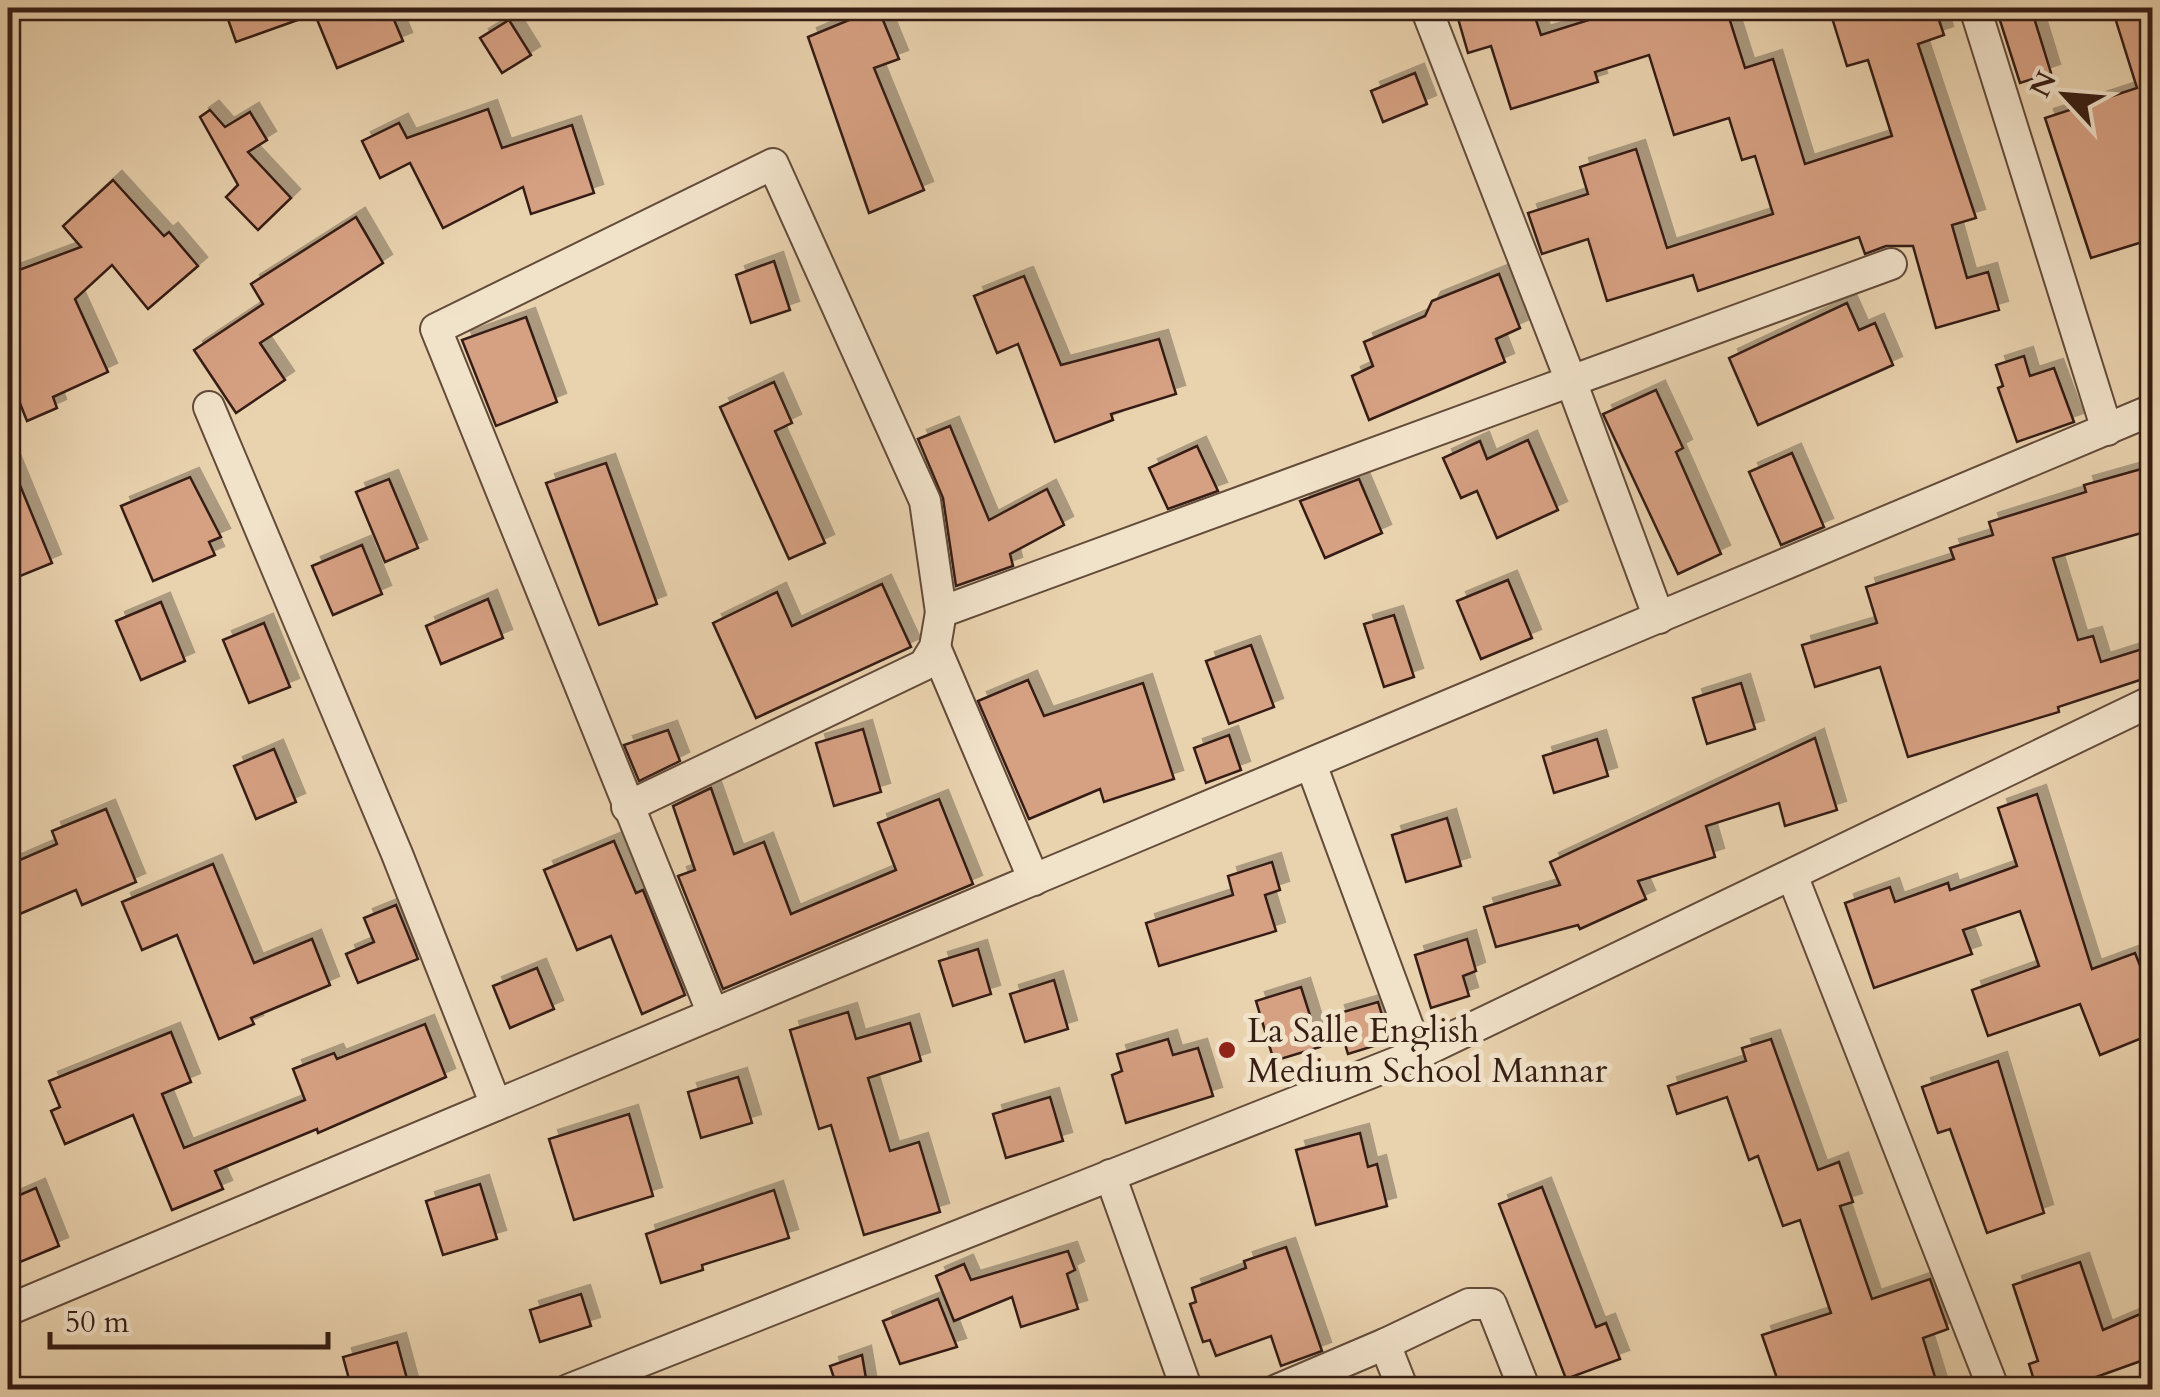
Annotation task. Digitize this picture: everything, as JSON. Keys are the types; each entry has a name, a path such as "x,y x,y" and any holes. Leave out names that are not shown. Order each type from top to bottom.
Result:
{"street":[{"path":"1426,8 1572,380 1659,618"},
{"path":"1975,8 2107,430"},
{"path":"628,807 924,664 935,647 941,612 925,501 773,164 436,328 628,807 713,1014"},
{"path":"941,612 1891,264"},
{"path":"208,407 396,854 496,1105"},
{"path":"8,1310 2152,410"},
{"path":"935,647 1034,880"},
{"path":"568,1390 1418,1054 2152,701"},
{"path":"1310,764 1418,1054"},
{"path":"1792,875 1994,1390"},
{"path":"1110,1175 1186,1390"},
{"path":"1277,1390 1469,1304 1492,1304 1524,1390"},
{"path":"1385,1344 1402,1390"}],"building":[{"path":"224,8 320,8 320,12 236,42"},
{"path":"339,8 389,8 403,41 337,68 316,17"},
{"path":"878,8 899,59 874,68 924,190 869,213 808,37"},
{"path":"1455,8 1532,8 1541,35 1627,8 1726,8 1745,68 1773,59 1805,164 1892,136 1868,60 1847,66 1829,8 1935,8 1944,35 1918,44 1976,218 1952,225 1967,278 1988,272 1999,310 1936,328 1913,246 1886,246 1865,254 1859,237 1698,291 1693,275 1607,301 1588,239 1542,254 1528,213 1588,194 1580,167 1636,149 1667,248 1773,214 1755,156 1742,160 1729,118 1674,135 1649,55 1595,72 1598,82 1511,109 1491,46 1468,53"},
{"path":"1996,8 2031,8 2051,73 2020,83"},
{"path":"2112,8 2152,8 2152,239 2091,258 2045,118 2137,88"},
{"path":"509,20 531,55 502,73 480,38"},
{"path":"1415,73 1427,104 1383,122 1371,91"},
{"path":"488,109 502,148 572,125 594,193 531,214 523,187 443,228 410,163 380,178 362,141 399,123 407,138"},
{"path":"210,110 225,127 250,112 267,140 248,152 291,198 258,230 226,197 238,185 200,117"},
{"path":"113,180 164,236 169,232 198,266 148,309 112,265 75,299 108,372 53,397 57,408 27,421 8,373 8,274 81,247 63,226"},
{"path":"356,217 383,263 260,343 285,380 236,413 194,350 263,304 251,284"},
{"path":"774,261 790,310 751,323 736,275"},
{"path":"1499,274 1520,328 1496,339 1505,362 1369,420 1352,376 1373,366 1364,342 1425,316 1432,301"},
{"path":"1024,276 1061,365 1159,339 1176,394 1111,414 1113,420 1055,442 1018,344 997,353 974,296"},
{"path":"1847,303 1859,330 1875,323 1893,365 1758,425 1729,358"},
{"path":"526,317 557,402 496,426 462,340"},
{"path":"2024,356 2030,376 2054,368 2074,422 2017,442 1998,388 2003,386 1996,365"},
{"path":"774,382 792,423 775,431 825,543 789,559 720,407"},
{"path":"1656,390 1683,448 1676,452 1721,554 1678,574 1603,414"},
{"path":"950,426 989,520 1047,489 1064,525 1010,554 1013,566 956,586 943,498 918,439"},
{"path":"1528,440 1558,510 1497,538 1477,491 1461,498 1443,458 1480,441 1487,459"},
{"path":"1197,446 1218,491 1168,509 1149,468"},
{"path":"1792,453 1824,527 1781,545 1749,472"},
{"path":"8,456 52,563 8,581"},
{"path":"606,463 657,604 599,625 546,483"},
{"path":"2152,466 2152,530 2053,558 2078,640 2093,636 2101,662 2152,646 2152,676 2058,707 2059,712 1908,757 1880,667 1815,687 1802,645 1877,623 1866,587 1954,559 1950,548 1993,535 1989,522 2086,492 2084,485"},
{"path":"190,477 221,537 209,542 215,555 153,581 121,506"},
{"path":"389,479 418,548 385,562 356,492"},
{"path":"1359,479 1382,533 1325,558 1300,501"},
{"path":"362,545 382,594 333,615 312,566"},
{"path":"1508,580 1532,638 1481,659 1457,601"},
{"path":"882,584 911,647 756,718 713,623 777,592 792,626"},
{"path":"488,599 503,638 441,664 426,626"},
{"path":"161,602 185,661 141,680 116,621"},
{"path":"1394,615 1414,677 1384,687 1364,624"},
{"path":"264,623 290,687 249,703 223,640"},
{"path":"1251,645 1274,707 1229,724 1206,661"},
{"path":"1028,680 1044,716 1143,683 1174,779 1104,802 1100,789 1029,819 978,701"},
{"path":"1741,683 1755,729 1707,744 1693,698"},
{"path":"863,729 881,792 834,806 816,743"},
{"path":"668,730 680,761 639,781 624,745"},
{"path":"1229,735 1241,770 1206,783 1194,748"},
{"path":"1815,738 1837,810 1785,826 1779,803 1706,826 1715,857 1638,881 1646,899 1580,929 1578,925 1496,947 1484,907 1560,885 1550,862"},
{"path":"1597,739 1608,776 1554,793 1543,756"},
{"path":"274,749 296,802 256,819 234,766"},
{"path":"711,788 734,854 764,842 791,914 896,870 878,823 939,799 973,884 723,989 678,876 695,870 673,806"},
{"path":"2037,794 2092,969 2135,953 2141,968 2152,963 2152,1034 2100,1055 2080,1004 1988,1036 1972,990 2039,966 2020,911 1963,930 1972,954 1874,988 1845,903 1890,887 1895,902 1948,883 1950,890 2017,866 1998,808"},
{"path":"106,809 136,882 82,905 76,890 8,919 8,865 57,844 52,831"},
{"path":"1447,818 1461,866 1406,882 1392,835"},
{"path":"614,841 636,893 643,890 685,995 642,1014 611,936 577,950 544,870"},
{"path":"1272,862 1280,890 1265,895 1276,931 1159,966 1146,923 1233,895 1228,876"},
{"path":"213,864 254,963 312,939 330,985 251,1018 254,1024 219,1039 177,935 142,950 122,902"},
{"path":"396,905 418,959 358,983 346,954 374,942 364,918"},
{"path":"1467,939 1476,971 1463,976 1469,996 1431,1008 1415,955"},
{"path":"978,949 991,994 953,1006 939,961"},
{"path":"537,968 554,1009 510,1028 493,986"},
{"path":"1054,980 1068,1029 1025,1042 1010,994"},
{"path":"1301,987 1320,1047 1274,1061 1256,1001"},
{"path":"1378,1002 1390,1041 1348,1054 1336,1014"},
{"path":"848,1012 856,1039 910,1023 921,1061 868,1078 890,1151 919,1142 940,1212 864,1235 831,1125 819,1129 790,1030"},
{"path":"425,1024 446,1077 318,1133 317,1129 215,1171 223,1189 172,1210 133,1115 65,1144 51,1111 60,1107 49,1081 171,1032 191,1082 162,1094 184,1148 305,1100 293,1069 334,1053 337,1059"},
{"path":"1168,1039 1173,1055 1198,1048 1213,1096 1126,1123 1112,1075 1122,1071 1117,1054"},
{"path":"1771,1039 1818,1170 1839,1162 1853,1202 1840,1206 1872,1299 1930,1279 1948,1329 1923,1338 1939,1390 1781,1390 1762,1335 1831,1313 1800,1220 1783,1226 1758,1156 1749,1160 1727,1097 1677,1114 1668,1086 1746,1061 1742,1048"},
{"path":"1998,1061 2044,1213 1987,1233 1950,1129 1938,1133 1922,1087"},
{"path":"738,1077 752,1123 701,1138 688,1092"},
{"path":"1050,1097 1063,1141 1006,1158 993,1114"},
{"path":"629,1114 653,1196 574,1220 549,1139"},
{"path":"1360,1133 1368,1167 1377,1164 1387,1206 1316,1225 1296,1150"},
{"path":"480,1184 497,1239 443,1255 426,1201"},
{"path":"1542,1187 1596,1327 1606,1323 1620,1359 1566,1379 1499,1204"},
{"path":"36,1188 59,1246 8,1267 8,1200"},
{"path":"774,1190 789,1238 702,1265 703,1270 661,1283 646,1234"},
{"path":"1286,1247 1322,1351 1281,1366 1271,1336 1216,1356 1210,1340 1203,1342 1190,1304 1196,1302 1192,1288 1246,1268 1244,1261"},
{"path":"1068,1251 1075,1270 1067,1274 1078,1309 1021,1327 1012,1297 954,1321 936,1276 964,1264 971,1280"},
{"path":"2080,1262 2103,1330 2152,1309 2152,1357 2060,1390 2037,1390 2029,1364 2038,1361 2013,1285"},
{"path":"581,1294 591,1326 540,1342 530,1310"},
{"path":"938,1299 957,1347 900,1364 883,1321"},
{"path":"397,1342 410,1390 352,1390 343,1357"},
{"path":"862,1355 868,1390 838,1390 830,1366"}],"place":[{"name":"La Salle English Medium School Mannar","path":"1227,1050"}]}
